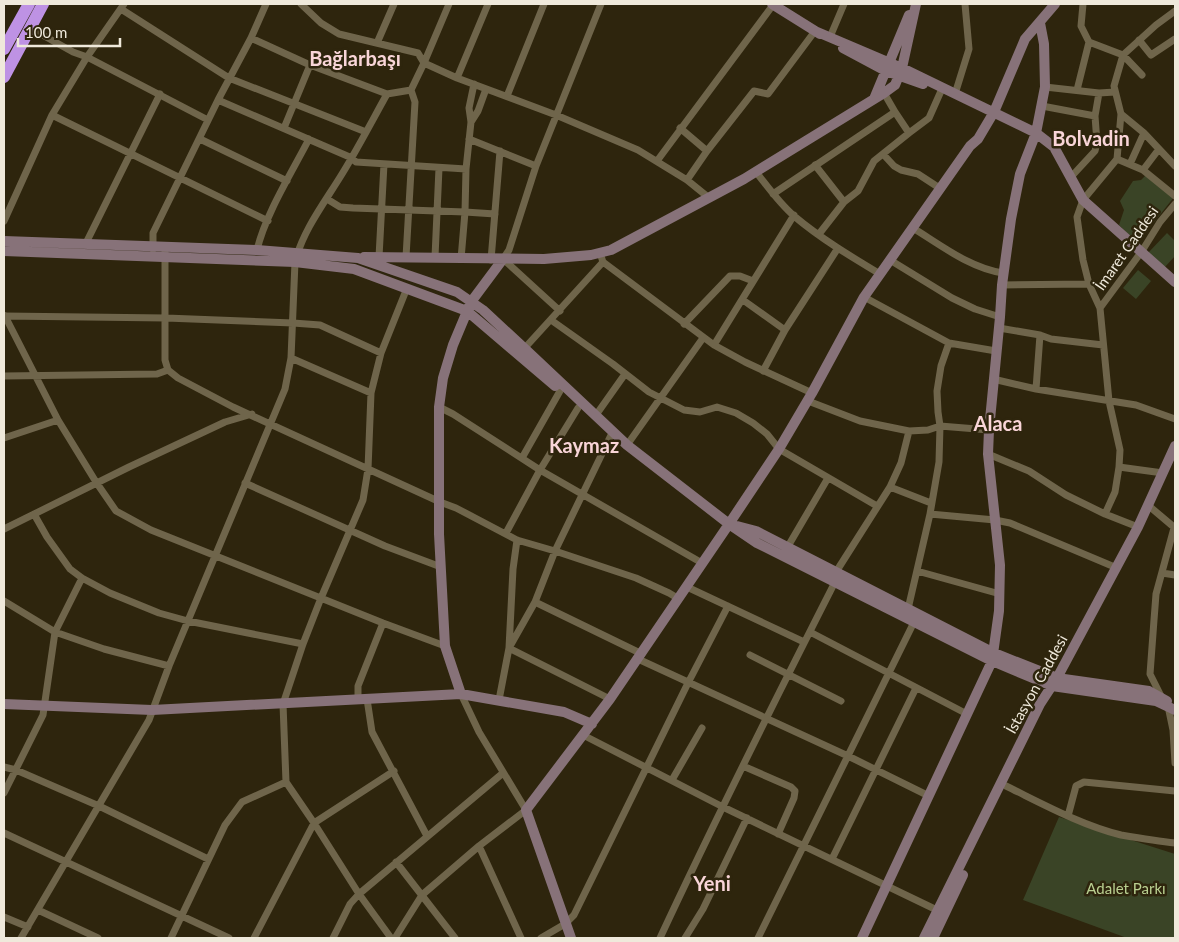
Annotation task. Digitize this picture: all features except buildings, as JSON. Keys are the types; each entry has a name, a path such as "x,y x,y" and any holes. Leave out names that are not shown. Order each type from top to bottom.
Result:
{"highway":[{"path":"4,49 29,4"},
{"path":"4,77 43,4"}],"street":[{"path":"153,252 152,233 229,78 251,38 266,4"},
{"path":"301,4 320,24 339,34 418,53 424,63 458,78 556,115 638,150 687,180 708,197"},
{"path":"377,43 394,4"},
{"path":"406,257 415,102 411,90 449,4"},
{"path":"458,78 488,4"},
{"path":"507,96 544,4"},
{"path":"571,938 526,810 479,732 461,694 444,646 439,407 443,378 453,345 469,306 509,250 536,166 600,5 592,4"},
{"path":"657,161 772,4 858,58 887,67 955,94 1036,133 1054,147 1083,200 1175,282"},
{"path":"830,37 844,4"},
{"path":"874,99 915,4"},
{"path":"521,351 560,311 601,258 756,172 884,94 895,85 900,72 915,4"},
{"path":"955,94 969,50 964,4"},
{"path":"406,288 381,352 371,393 368,469 363,500 321,598 283,704 286,782 314,822 359,894 393,938 422,895 526,810 610,700 779,449 810,397 864,297 970,146 978,139 994,112 1025,39 1055,4"},
{"path":"1077,90 1089,42 1081,26 1083,4"},
{"path":"4,221 52,115 87,57 122,6 229,78 366,132"},
{"path":"1105,514 1114,492 1120,450 1108,401 1100,308 1089,284 1083,260 1078,216 1083,200 1117,159 1121,114 1114,86 1123,55 1156,25 1175,11"},
{"path":"862,938 993,657 1000,594 1000,565 988,454 989,430 1003,273 1011,219 1020,174 1036,133 1045,87 1044,44 1040,23"},
{"path":"30,28 208,120"},
{"path":"815,31 887,67"},
{"path":"687,180 754,91 768,94 815,31"},
{"path":"251,38 310,65 387,94 411,90"},
{"path":"1139,40 1151,55 1175,40"},
{"path":"1089,42 1123,55 1142,75"},
{"path":"284,128 310,65"},
{"path":"900,72 941,91 955,94"},
{"path":"461,259 466,169 471,122 469,108 474,84"},
{"path":"1045,87 1099,93 1115,92"},
{"path":"471,122 478,111 486,89"},
{"path":"819,234 844,202 858,191 874,161 929,118 941,91"},
{"path":"1071,178 1094,151 1097,143 1095,116 1099,93"},
{"path":"86,243 160,94"},
{"path":"21,938 149,720 169,666 285,389 291,358 296,257 312,223 352,158 387,94"},
{"path":"884,94 909,133"},
{"path":"218,100 352,158 356,162 466,169"},
{"path":"1042,106 1095,116"},
{"path":"773,194 895,112"},
{"path":"1121,114 1144,133 1175,166"},
{"path":"52,115 268,221"},
{"path":"680,128 707,151"},
{"path":"1130,164 1144,133"},
{"path":"200,139 287,181"},
{"path":"257,250 268,221 308,139"},
{"path":"469,139 536,166"},
{"path":"1143,170 1159,149"},
{"path":"490,260 500,151"},
{"path":"883,154 894,166 901,170 918,174 941,189"},
{"path":"1117,159 1143,170 1175,196"},
{"path":"379,257 384,164"},
{"path":"815,165 844,202"},
{"path":"435,258 439,168"},
{"path":"756,172 773,194 794,215 838,248 880,274"},
{"path":"327,199 340,207 495,214"},
{"name":"İmaret Caddesi","path":"1100,308 1142,252 1160,222 1175,204"},
{"path":"714,345 794,215"},
{"path":"913,228 970,263 987,271 1003,273"},
{"path":"4,241 86,243 153,252"},
{"path":"763,371 785,330 796,316 812,286 838,248"},
{"path":"4,251 165,252 257,250 354,269 406,288 469,306"},
{"path":"165,252 296,257 406,257 490,260 601,258 684,324 714,345 860,422 909,431 928,430 940,426 989,430"},
{"path":"165,252 165,360 168,370 178,378 234,407 456,508 517,540 636,578 679,599"},
{"path":"358,258 457,292 469,306 596,415 612,433"},
{"path":"503,259 560,311"},
{"path":"890,260 952,298 1000,322 1051,339 1103,345"},
{"path":"684,324 730,276 740,276 753,281"},
{"path":"1002,285 1089,284"},
{"path":"864,297 949,343 996,351"},
{"path":"743,300 785,330"},
{"path":"381,352 320,326 293,322 4,316 58,420 116,511 151,530 444,646"},
{"path":"551,320 614,364 649,392 684,410 700,412 717,407 736,413 760,428 779,449 877,506"},
{"path":"1036,389 1040,335"},
{"path":"627,445 703,338"},
{"path":"758,938 888,673 913,615 917,570 930,514 939,462 940,426 937,391 941,366 949,343"},
{"path":"521,351 578,408 729,524 757,543 836,577 993,657 1054,682 1156,701 1173,708"},
{"path":"291,358 371,393"},
{"path":"4,376 157,374 168,370"},
{"path":"596,415 625,374"},
{"path":"993,380 1136,405 1175,419"},
{"path":"522,458 560,391"},
{"path":"439,407 540,470 702,563"},
{"path":"506,533 540,470 578,408"},
{"path":"4,529 96,482 225,422 252,414"},
{"path":"4,438 58,420"},
{"path":"660,938 836,577 890,487 901,463 909,431"},
{"path":"509,648 535,602 555,551 612,433"},
{"name":"İstasyon Caddesi","path":"924,938 941,912 1040,704 1117,568 1149,506 1175,446"},
{"path":"988,454 1029,471 1066,495 1105,514 1138,527"},
{"path":"1119,467 1163,473"},
{"path":"788,548 828,478"},
{"path":"245,483 403,554 441,567"},
{"path":"890,487 931,503"},
{"path":"1149,506 1174,528 1156,594 1150,674 1160,696"},
{"path":"34,514 47,537 70,569 82,578 110,593 188,621 303,644"},
{"path":"930,514 995,520 1026,529 1117,568"},
{"path":"729,524 756,531 836,577"},
{"path":"499,700 509,648 513,569 517,540"},
{"path":"917,570 1000,594"},
{"path":"1162,573 1175,575"},
{"path":"4,793 43,715 55,632 82,578"},
{"path":"687,586 804,642"},
{"path":"4,602 55,632 104,649 169,666"},
{"path":"535,602 688,683 848,756 929,796"},
{"path":"542,938 565,924 574,915 728,606"},
{"path":"384,623 358,686 372,732 427,836"},
{"path":"810,632 967,714"},
{"path":"509,648 610,700"},
{"path":"750,655 841,701"},
{"path":"1054,682 1149,691 1160,696 1173,708 1175,763"},
{"path":"933,938 941,912 1006,786 1054,682"},
{"path":"832,859 916,688"},
{"path":"4,704 44,704 152,710 461,694 564,712 592,724"},
{"path":"672,780 702,728"},
{"path":"583,735 723,807 941,912"},
{"path":"743,766 791,787 795,791 794,798 778,834"},
{"path":"4,768 16,770 99,806 208,859"},
{"path":"254,938 314,822 394,771"},
{"path":"333,938 350,904 359,894 503,773"},
{"path":"171,938 225,825 242,802 286,782"},
{"path":"1068,816 1076,786 1084,782 1175,791"},
{"path":"1006,786 1068,816 1120,834 1175,843"},
{"path":"685,938 703,909 747,818"},
{"path":"4,833 229,938"},
{"path":"480,846 521,938"},
{"path":"396,862 455,938"},
{"path":"38,910 98,938"},
{"path":"4,917 28,927"}],"green space":[{"path":"1147,174 1174,197 1140,240 1131,236 1119,225 1124,210 1120,201 1133,181 1141,180"},
{"path":"1167,233 1175,241 1175,256 1164,268 1148,253"},
{"path":"1138,270 1151,281 1136,299 1123,288"},
{"name":"Adalet Parkı","path":"1059,817 1175,854 1175,938 1127,938 1023,900"}],"district":[{"name":"Bağlarbaşı","path":"355,58"},
{"name":"Bolvadin","path":"1091,138"},
{"name":"Alaca","path":"998,423"},
{"name":"Kaymaz","path":"584,445"},
{"name":"Yeni","path":"712,883"}]}
